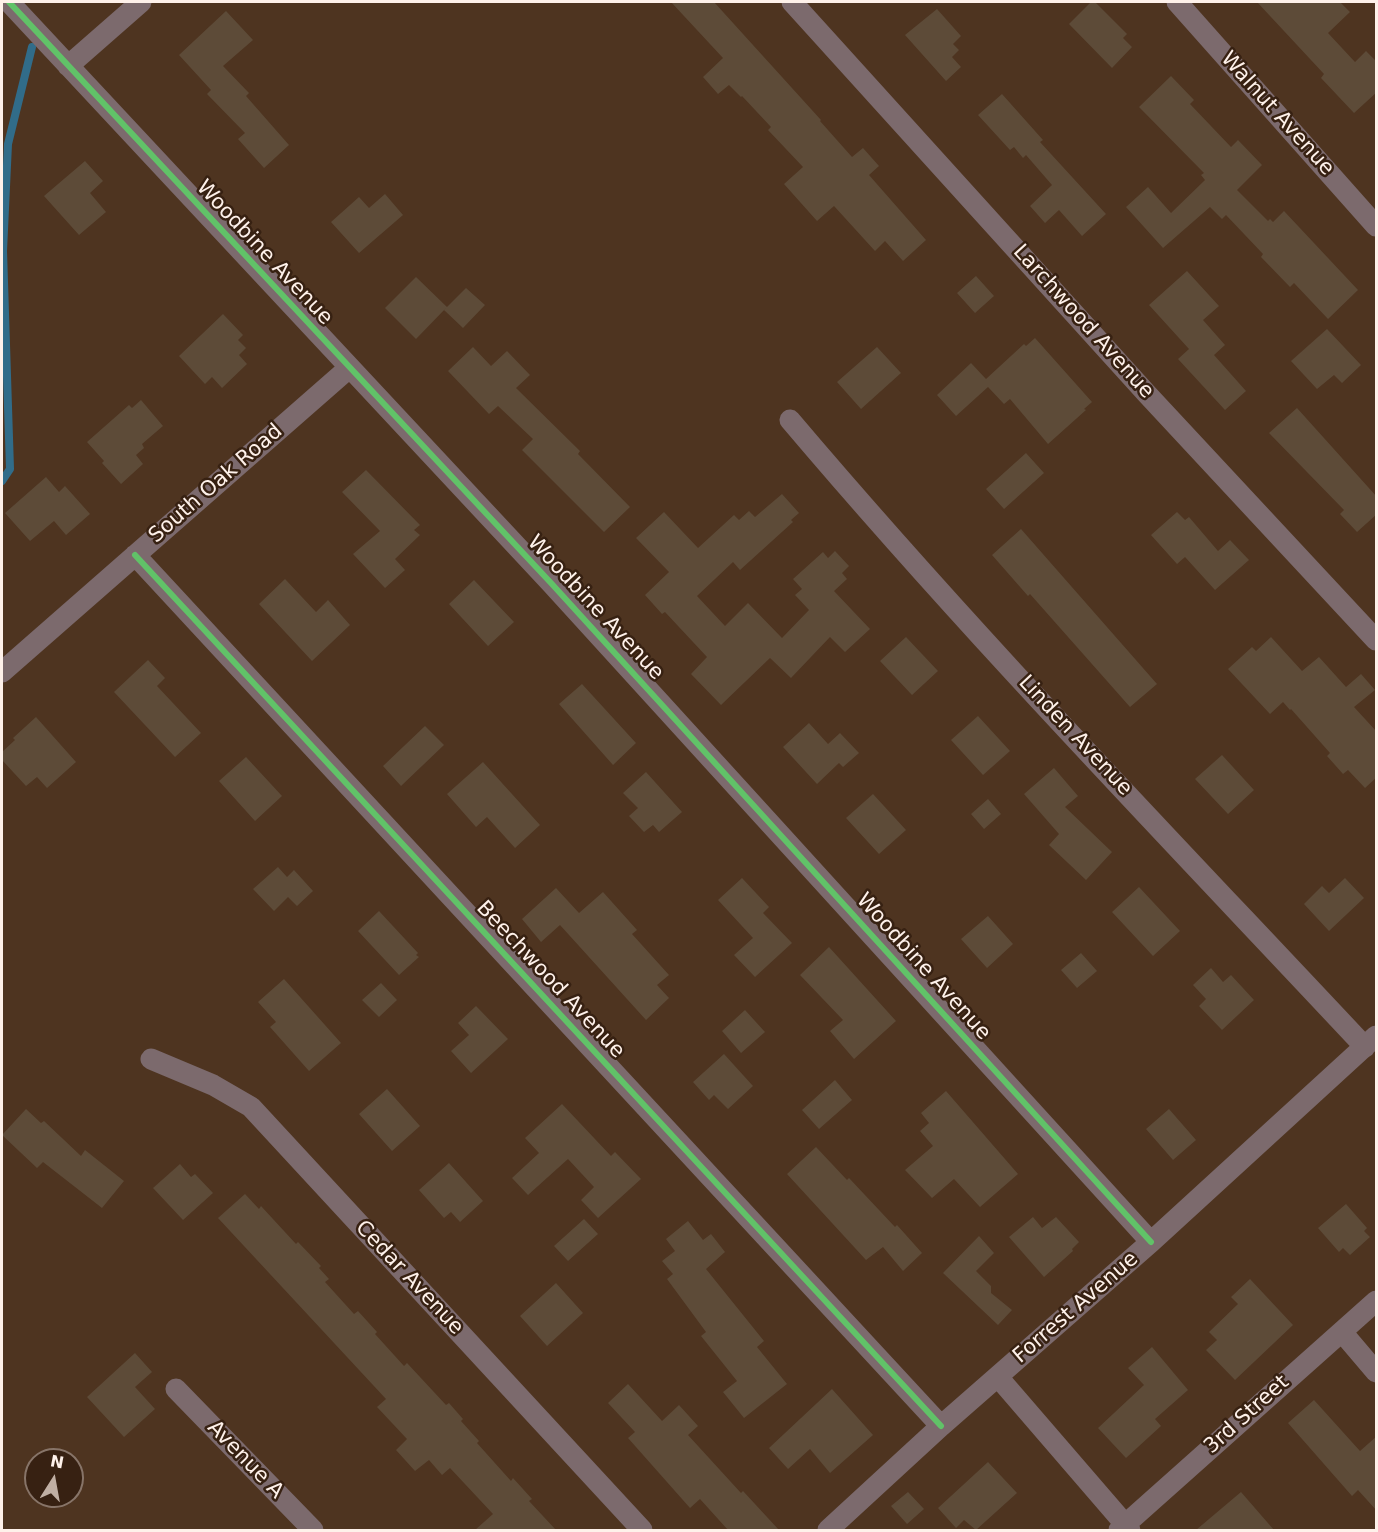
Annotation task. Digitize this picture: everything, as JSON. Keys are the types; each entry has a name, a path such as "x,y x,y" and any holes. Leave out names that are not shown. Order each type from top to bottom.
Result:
{"street":[{"name":"Woodbine Avenue","path":"9,2 550,583 1151,1242"},
{"path":"68,66 141,2"},
{"name":"Larchwood Avenue","path":"792,2 1155,403 1377,640"},
{"name":"Walnut Avenue","path":"1177,2 1377,226"},
{"name":"South Oak Road","path":"2,672 349,368"},
{"name":"Linden Avenue","path":"790,420 869,513 970,623 1371,1041"},
{"name":"Beechwood Avenue","path":"135,555 941,1426"},
{"name":"Forrest Avenue","path":"828,1530 941,1426 1151,1242 1371,1041"},
{"name":"Cedar Avenue","path":"151,1059 213,1085 251,1107 642,1530"},
{"name":"3rd Street","path":"1125,1529 1377,1301"},
{"path":"1342,1332 1377,1372"},
{"path":"998,1377 1125,1529"},
{"name":"Avenue A","path":"176,1389 314,1530"}],"building":[{"path":"671,2 714,2 852,157 863,148 879,166 869,175 926,240 903,261 885,241 875,251 834,206 817,221 784,184 803,167 768,130 771,127 742,96 729,85 718,94 703,77 723,58"},
{"path":"1091,2 1095,2 1127,34 1123,38 1132,47 1112,68 1069,24"},
{"path":"1257,2 1340,2 1350,12 1328,33 1355,62 1366,51 1377,62 1377,92 1354,113 1321,78 1324,74"},
{"path":"937,9 961,36 953,44 959,50 952,57 961,67 946,81 905,35"},
{"path":"226,11 253,40 223,66 249,93 246,96 289,145 264,168 238,139 245,133 207,94 211,90 179,55"},
{"path":"1171,76 1194,100 1190,104 1231,147 1238,140 1262,165 1237,190 1268,221 1270,219 1273,222 1284,211 1358,290 1328,319 1294,283 1290,287 1226,215 1222,219 1210,207 1163,248 1126,207 1148,187 1171,213 1205,180 1201,175 1204,173 1139,107"},
{"path":"1002,94 1043,140 1040,142 1106,214 1082,236 1059,210 1045,223 1030,206 1052,185 1026,155 1023,158 1014,147 1010,150 978,115"},
{"path":"85,161 103,181 90,193 106,212 79,235 44,196"},
{"path":"385,194 403,215 359,253 331,222 359,197 369,208"},
{"path":"1187,271 1219,306 1203,320 1225,345 1214,355 1246,391 1225,410 1178,359 1189,349 1149,305"},
{"path":"976,276 994,296 975,313 957,293"},
{"path":"416,277 447,307 416,339 385,308"},
{"path":"466,288 485,305 463,328 444,310"},
{"path":"223,314 243,335 238,340 246,348 239,355 247,364 222,388 212,377 205,384 179,356"},
{"path":"1327,329 1361,365 1342,383 1334,375 1317,389 1291,361"},
{"path":"1035,338 1092,402 1048,444 1010,399 1004,404 988,387 956,416 937,395 971,363 986,379 1024,344 1026,346"},
{"path":"473,347 491,366 507,351 530,375 516,388 580,451 578,454 630,507 604,532 522,450 533,439 498,406 489,414 448,371"},
{"path":"877,347 901,373 861,409 837,382"},
{"path":"141,400 163,426 142,444 144,448 136,455 143,464 121,484 87,442 129,405 132,408"},
{"path":"1297,408 1377,497 1377,514 1357,532 1340,514 1344,510 1269,433"},
{"path":"1026,453 1044,473 1004,509 986,489"},
{"path":"366,470 420,525 414,530 420,535 395,559 405,570 385,588 353,554 380,531 342,492"},
{"path":"46,477 59,492 65,486 90,514 66,535 54,521 30,541 5,513"},
{"path":"782,494 799,513 791,520 793,522 740,570 733,562 697,596 725,626 748,603 782,638 809,610 795,595 802,589 793,579 823,552 828,558 835,551 849,566 842,573 847,579 834,591 870,629 845,652 830,637 791,678 770,658 721,705 691,674 707,657 665,612 662,614 645,595 669,572 636,538 664,512 698,548 734,515 739,520 749,511 755,517"},
{"path":"1177,512 1185,520 1189,517 1218,551 1230,540 1249,560 1215,590 1185,557 1177,564 1151,535"},
{"path":"1021,529 1157,684 1130,707 1030,594 1028,596 992,555"},
{"path":"285,579 316,612 328,600 350,625 312,661 259,604"},
{"path":"474,580 514,622 488,646 449,604"},
{"path":"906,637 938,671 912,695 880,661"},
{"path":"1271,637 1302,671 1319,657 1346,687 1361,674 1375,690 1354,707 1377,732 1377,777 1365,788 1348,770 1343,774 1327,756 1330,753 1283,702 1270,714 1228,669 1252,647 1256,651"},
{"path":"148,660 165,678 157,686 201,733 175,757 114,692"},
{"path":"582,684 636,743 613,765 559,704"},
{"path":"978,716 1010,751 983,775 951,740"},
{"path":"36,717 76,762 47,788 37,777 26,786 2,760 2,752 15,740 13,738"},
{"path":"809,723 828,744 840,733 859,753 843,767 839,763 817,784 783,747"},
{"path":"425,726 444,745 401,786 383,766"},
{"path":"1222,755 1254,790 1228,814 1195,779"},
{"path":"246,757 282,796 255,821 219,781"},
{"path":"483,762 540,825 515,848 487,817 476,827 447,794"},
{"path":"1054,768 1078,796 1065,807 1112,852 1086,880 1049,845 1059,834 1024,794"},
{"path":"646,772 682,812 659,832 653,825 644,832 629,816 638,808 623,793"},
{"path":"873,794 906,830 879,854 846,818"},
{"path":"988,799 1001,814 984,829 971,814"},
{"path":"278,867 287,877 294,870 313,891 297,906 288,897 274,911 253,889"},
{"path":"742,878 769,907 763,913 792,943 755,977 734,955 753,938 718,900"},
{"path":"1345,878 1364,898 1329,931 1304,904 1322,886 1329,893"},
{"path":"1139,887 1180,931 1153,956 1112,912"},
{"path":"556,888 579,913 603,892 637,930 632,934 669,975 657,985 669,998 646,1020 560,925 541,942 522,919"},
{"path":"379,911 418,953 416,955 419,957 399,975 358,931"},
{"path":"988,916 1013,944 987,968 961,939"},
{"path":"829,947 896,1021 854,1059 830,1031 843,1020 800,975"},
{"path":"1081,953 1097,971 1077,988 1061,970"},
{"path":"1211,968 1223,982 1231,975 1254,1000 1222,1030 1199,1006 1206,999 1193,985"},
{"path":"284,979 341,1043 309,1071 270,1027 276,1022 258,1002"},
{"path":"381,983 397,1000 379,1017 362,1000"},
{"path":"476,1006 508,1039 471,1073 451,1051 469,1035 458,1023"},
{"path":"745,1010 765,1032 741,1053 722,1031"},
{"path":"724,1054 753,1086 728,1109 714,1095 709,1100 693,1082"},
{"path":"835,1080 852,1100 819,1129 802,1110"},
{"path":"387,1089 420,1126 392,1151 359,1114"},
{"path":"946,1091 1018,1174 980,1207 954,1179 932,1198 905,1170 933,1146 920,1131 929,1123 921,1113"},
{"path":"562,1104 611,1156 615,1152 641,1179 598,1218 581,1200 594,1187 568,1159 528,1195 512,1178 539,1153 525,1138"},
{"path":"26,1109 41,1123 44,1121 81,1156 85,1150 124,1181 102,1208 43,1162 37,1168 2,1135"},
{"path":"1169,1109 1196,1140 1173,1160 1146,1129"},
{"path":"816,1147 895,1227 897,1225 922,1253 903,1271 883,1247 866,1260 787,1174"},
{"path":"449,1163 483,1201 460,1222 451,1212 444,1218 419,1190"},
{"path":"180,1164 191,1177 195,1174 213,1193 183,1220 153,1188"},
{"path":"245,1194 259,1209 261,1206 296,1244 298,1242 321,1266 319,1268 329,1279 325,1282 354,1314 358,1311 404,1366 407,1363 446,1405 449,1403 479,1441 477,1443 511,1481 513,1478 532,1499 529,1501 556,1530 475,1530 493,1514 450,1468 442,1475 429,1460 415,1471 396,1450 407,1439 377,1407 386,1399 218,1218"},
{"path":"1346,1204 1367,1228 1364,1231 1370,1237 1350,1255 1343,1248 1339,1252 1318,1228"},
{"path":"1033,1217 1042,1228 1056,1217 1079,1242 1072,1249 1073,1251 1044,1277 1009,1237"},
{"path":"584,1219 598,1234 568,1261 554,1246"},
{"path":"688,1221 703,1240 711,1234 725,1252 706,1269 764,1341 757,1347 787,1384 744,1418 723,1392 737,1381 701,1336 706,1332 667,1279 673,1274 662,1261 675,1251 666,1239"},
{"path":"979,1236 994,1253 976,1271 991,1286 991,1293 1012,1310 998,1325 943,1273"},
{"path":"1250,1279 1293,1325 1235,1380 1206,1350 1217,1340 1209,1332 1238,1304 1231,1297"},
{"path":"556,1283 583,1313 547,1346 520,1316"},
{"path":"1152,1347 1188,1390 1155,1419 1161,1426 1126,1458 1098,1428 1144,1385 1128,1368"},
{"path":"135,1353 152,1372 135,1387 155,1409 124,1437 87,1397"},
{"path":"628,1384 662,1421 679,1405 698,1426 688,1435 741,1493 743,1491 779,1530 728,1530 700,1499 690,1508 628,1438 635,1432 608,1403"},
{"path":"832,1389 873,1435 830,1473 810,1449 788,1469 769,1448"},
{"path":"1314,1400 1360,1451 1377,1436 1377,1511 1358,1490 1352,1496 1288,1423"},
{"path":"988,1462 1017,1493 976,1530 964,1520 956,1528 938,1508"},
{"path":"908,1492 924,1509 907,1524 891,1506"},
{"path":"1241,1492 1274,1530 1196,1530"}],"waterway":[{"path":"2,481 10,469 3,251 8,144 32,47"}],"cycle path":[{"path":"9,2 551,583 1151,1242"},
{"path":"135,555 941,1426"}]}
